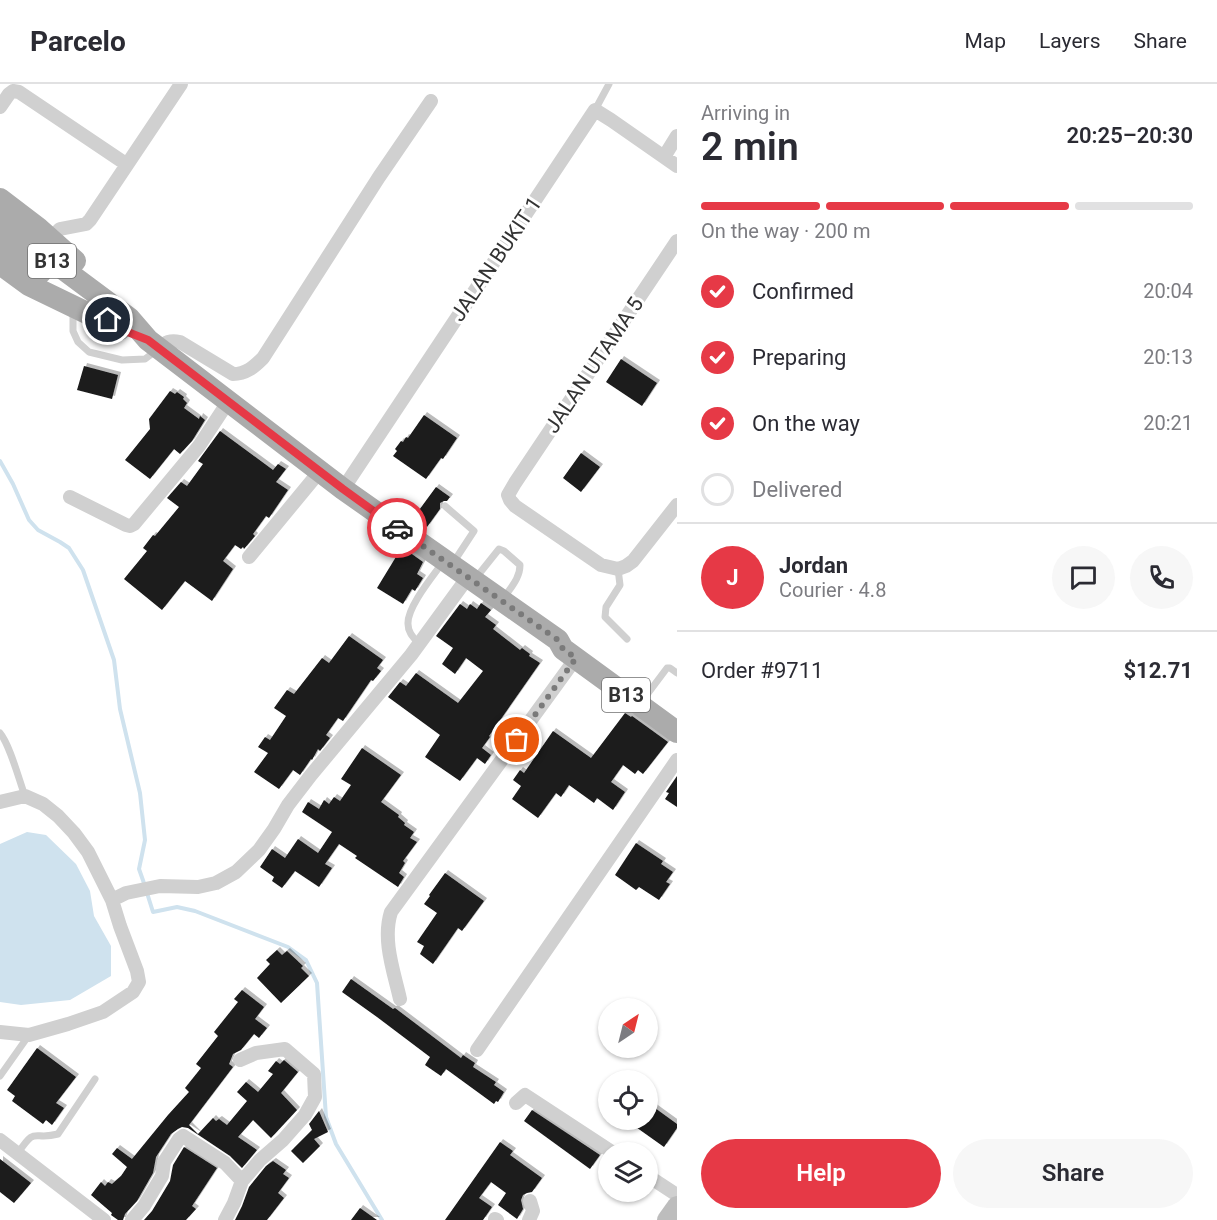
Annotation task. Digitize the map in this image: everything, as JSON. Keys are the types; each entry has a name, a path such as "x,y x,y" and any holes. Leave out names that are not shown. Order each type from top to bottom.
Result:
{"main road":[{"path":"0,199 50,239 111,295 125,323"},
{"name":"B13","path":"0,222 100,305"},
{"name":"B13","path":"0,242 125,323 343,489 558,640 563,649 677,732"},
{"path":"0,264 29,285 73,306 125,323"},
{"path":"558,640 569,641 677,717"},
{"path":"667,1220 677,1206"}],"street":[{"path":"50,239 60,229 86,224 90,220 181,84"},
{"path":"0,107 13,91 19,93 126,164"},
{"path":"153,344 180,342 233,374 240,374 256,365 431,101"},
{"path":"595,110 677,166"},
{"name":"JALAN BUKIT 1","path":"343,489 595,110"},
{"path":"664,156 677,136"},
{"name":"JALAN UTAMA 5","path":"618,569 601,566 515,506 508,495 677,241"},
{"path":"70,497 126,525 134,524 199,446 228,402"},
{"path":"249,557 320,471"},
{"path":"618,569 633,561 675,510"},
{"path":"112,900 126,893 160,886 198,887 216,883 236,872 259,850 288,805 311,775 419,644 459,571"},
{"path":"400,999 387,936 387,922 391,912 576,658"},
{"path":"477,1050 677,760"},
{"path":"0,802 25,796 43,804 74,833 88,852 112,900 139,982 133,992 103,1012 29,1035 0,1032"},
{"path":"225,1220 242,1181 305,1115 315,1097 314,1074 285,1049 256,1053 240,1060"},
{"path":"516,1103 525,1095 598,1143"},
{"path":"132,1220 144,1206 162,1176 164,1162 183,1136 225,1164 242,1181"},
{"path":"0,1140 104,1220"},
{"path":"658,1183 677,1195"},
{"path":"529,1220 533,1211 530,1201"}],"lane":[{"path":"595,110 609,84"},
{"path":"73,306 73,331 78,342 90,352 122,360 145,359 153,344"},
{"path":"445,506 474,531 459,571"},
{"path":"419,644 412,637 407,626 409,616 423,590 494,554 499,549 520,565 518,578 502,601"},
{"path":"618,569 620,585 606,607 605,617 627,639"},
{"path":"646,696 667,668 677,673"},
{"path":"0,733 9,750 25,796"},
{"path":"0,1076 29,1035"},
{"path":"18,1153 28,1138 34,1134 49,1136 58,1134 95,1079"}],"water":[{"path":"27,832 46,835 76,864 90,891 94,916 111,946 111,976 70,1000 21,1005 0,1002 0,844"}],"building":[{"path":"621,359 657,383 642,406 606,382"},
{"path":"84,366 118,375 112,399 77,390"},
{"path":"170,391 175,394 177,392 184,397 187,403 184,408 199,419 200,416 205,420 192,441 180,454 174,449 150,479 125,460 150,429 149,419"},
{"path":"424,415 457,438 426,479 393,456 401,441 408,438"},
{"path":"220,431 273,470 278,464 286,469 276,482 288,490 269,518 266,516 253,534 255,536 244,549 235,545 223,561 233,569 212,601 185,581 162,610 124,579 147,551 143,548 179,507 167,498 181,482 187,486 203,464 198,461"},
{"path":"581,453 600,467 581,492 563,478"},
{"path":"436,487 450,497 447,501 440,503 440,509 427,527 414,517"},
{"path":"402,547 423,562 417,574 423,578 415,591 412,589 403,604 377,588"},
{"path":"481,603 491,610 485,617 496,625 493,629 540,663 482,748 491,755 485,764 477,758 460,781 425,757 440,735 388,697 400,682 406,686 416,673 458,703 483,671 466,658 455,674 442,664 453,648 436,636 460,604 467,609 470,604 477,609"},
{"path":"349,636 383,660 377,668 381,671 373,681 371,680 343,721 338,718 326,735 330,738 320,751 318,749 300,775 293,770 279,789 254,772 268,753 258,747 265,737 270,740 286,716 274,708 287,690 294,694 322,658 329,663"},
{"path":"625,713 668,742 643,774 638,770 635,774 623,765 611,782 625,792 613,810 597,798 594,803 569,785 561,797 556,793 538,818 512,799 521,786 513,780 520,770 524,773 553,731 591,758"},
{"path":"362,748 401,775 381,802 399,815 404,825 414,832 410,838 417,842 403,861 405,863 399,873 404,877 398,887 355,858 357,856 339,844 325,864 332,868 319,887 295,871 282,888 272,881 274,877 260,867 272,849 285,858 298,839 318,853 332,832 302,812 308,802 319,809 324,800 329,804 334,797 340,801 351,785 341,779"},
{"path":"677,776 677,807 665,799 669,793 666,792"},
{"path":"636,843 663,861 661,864 673,872 666,882 670,884 659,900 639,887 636,890 615,875"},
{"path":"445,873 484,901 462,931 458,928 433,964 420,954 424,946 417,942 437,913 424,904"},
{"path":"277,950 282,955 287,951 303,966 301,968 309,976 281,1003 257,978 270,964 266,960"},
{"path":"351,979 393,1009 395,1008 461,1058 463,1055 475,1063 473,1067 496,1082 494,1085 504,1092 498,1102 494,1104 446,1069 441,1076 425,1065 430,1057 342,992"},
{"path":"242,990 264,1007 255,1019 267,1028 259,1038 254,1034 241,1050 233,1054 229,1064 233,1067 189,1125 198,1134 213,1118 227,1125 247,1101 237,1092 246,1082 258,1092 273,1074 268,1071 276,1061 280,1064 284,1060 298,1072 281,1093 297,1110 271,1138 253,1120 238,1137 257,1150 242,1168 230,1156 188,1128 178,1129 171,1134 156,1157 153,1173 137,1201 125,1214 123,1220 118,1220 91,1195 101,1182 105,1186 108,1182 112,1184 127,1167 112,1154 117,1148 132,1159 189,1092 185,1088 201,1068 196,1064 218,1036 214,1032 238,1002 234,999"},
{"path":"37,1048 76,1077 56,1103 64,1108 52,1125 46,1120 43,1124 12,1101 15,1096 7,1090"},
{"path":"532,1110 598,1154 598,1158 590,1169 524,1121"},
{"path":"658,1110 677,1124 677,1128 664,1147 640,1130 658,1130"},
{"path":"319,1111 328,1132 314,1139 320,1146 303,1163 291,1151 312,1130 309,1124"},
{"path":"500,1142 513,1151 510,1155 542,1178 532,1192 523,1195 521,1200 523,1209 517,1219 498,1205 506,1193 491,1182 479,1198 492,1207 483,1220 445,1220"},
{"path":"184,1147 217,1168 192,1206 196,1209 186,1220 144,1220 170,1181 173,1165"},
{"path":"0,1159 31,1183 14,1203 0,1192"},
{"path":"273,1161 286,1170 283,1174 289,1178 278,1193 284,1198 267,1220 235,1220 249,1187"},
{"path":"360,1208 377,1220 351,1220"}],"waterway":[{"path":"0,461 29,520 38,530 69,548 83,570 114,660 120,709 140,793 145,840 139,869 145,886"},
{"path":"147,893 153,912 177,907 195,911 288,947 306,960 317,983 326,1117 336,1144 382,1220"}],"way so far":[{"path":"397,528 558,640 563,649 576,658 517,740"}],"route":[{"path":"108,320 120,329 148,340 397,528"}]}
